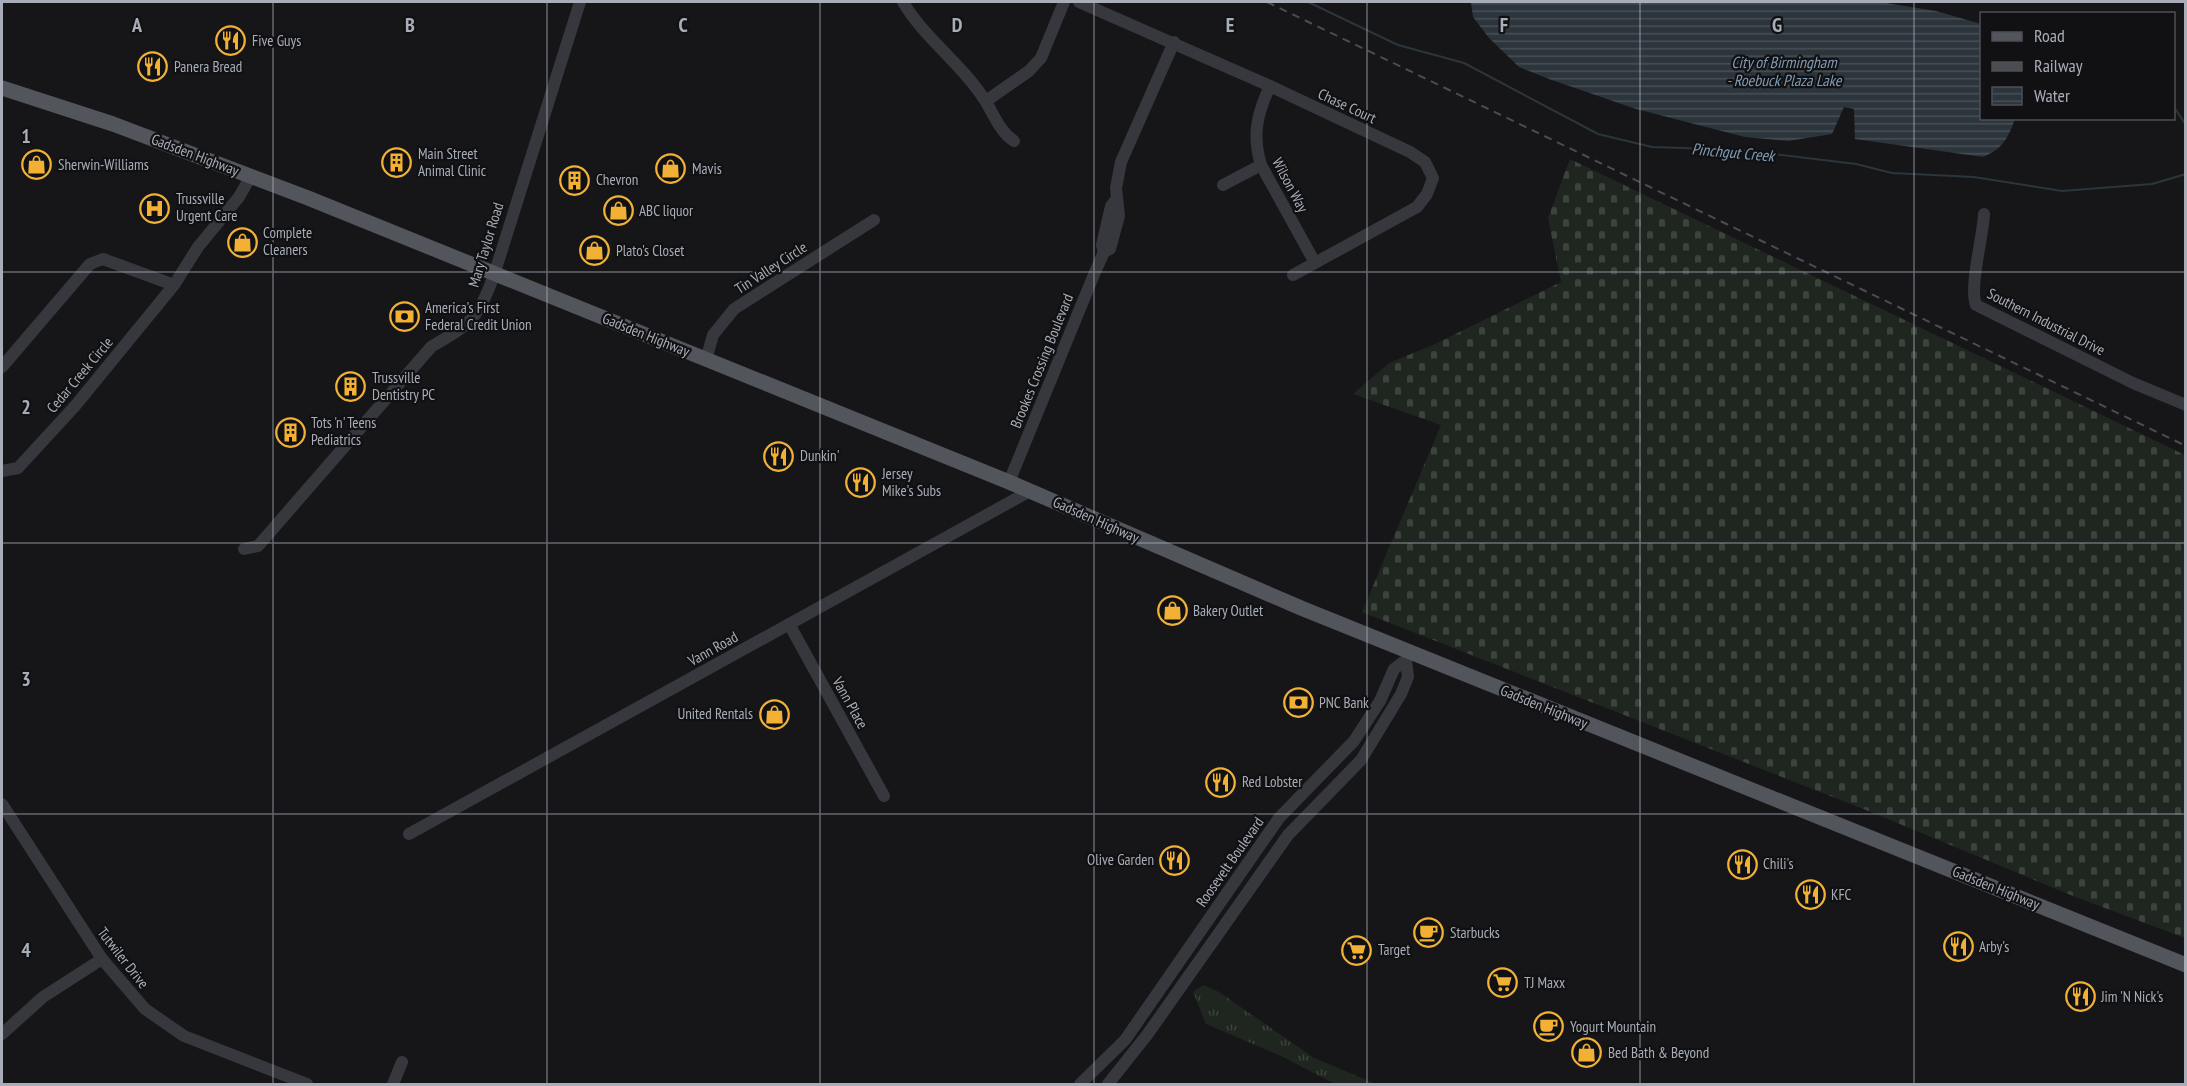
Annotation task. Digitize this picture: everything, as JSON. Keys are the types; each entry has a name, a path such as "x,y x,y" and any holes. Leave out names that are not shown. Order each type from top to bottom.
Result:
{"main road":[{"name":"Gadsden Highway","path":"2,88 113,124 251,176 1009,482 1408,656 2186,965"}],"street":[{"name":"Mary Taylor Road","path":"244,549 258,546 431,347 465,327 476,317 494,275 580,2"},
{"path":"903,2 922,30 974,82 1005,135 1014,141"},
{"path":"986,101 1029,71 1041,58 1064,2"},
{"name":"Chase Court","path":"1079,2 1270,86 1410,152 1425,162 1433,178 1427,194 1417,207 1314,261 1293,275"},
{"name":"Brookes Crossing Boulevard","path":"1009,482 1104,252 1102,245 1111,206 1115,201 1121,162 1174,42"},
{"name":"Wilson Way","path":"1270,86 1255,123 1255,139 1261,165 1314,261"},
{"path":"1223,185 1261,165"},
{"name":"Cedar Creek Circle","path":"2,471 18,468 75,406 174,285 198,247 239,197 251,176"},
{"name":"Southern Industrial Drive","path":"1984,214 1983,241 1972,295 1976,305 2133,383 2186,405"},
{"name":"Tin Valley Circle","path":"706,360 713,335 734,309 874,220"},
{"path":"2,367 90,264 96,261 103,259 174,285"},
{"name":"Vann Road","path":"410,834 1030,491"},
{"name":"Vann Place","path":"789,624 884,796"},
{"name":"Roosevelt Boulevard","path":"1080,1084 1125,1040 1265,836 1297,798 1354,741 1380,701 1394,669 1408,656"},
{"name":"Roosevelt Boulevard","path":"1108,1084 1147,1035 1288,835 1361,760 1401,694 1408,677 1408,656"},
{"name":"Tutwiler Drive","path":"2,804 102,959 145,1009 184,1036 307,1084"},
{"path":"2,1034 43,997 102,959"},
{"path":"393,1084 402,1062"}],"green space":[{"path":"1570,159 2185,455 2185,938 2078,898 1866,810 1362,612 1441,425 1353,394 1389,363 1433,345 1561,282 1548,218"},
{"path":"1203,985 1219,992 1314,1058 1376,1084 1335,1084 1281,1056 1206,1024 1193,992"}],"water":[{"name":"City of Birmingham - Roebuck Plaza Lake","path":"1471,2 1880,2 1936,11 1980,24 1980,120 2015,120 2004,142 1983,157 1855,139 1854,109 1844,107 1832,134 1788,141 1745,137 1636,109 1519,67 1489,38 1473,17"}],"waterway":[{"name":"Pinchgut Creek","path":"1308,2 1398,45 1464,63 1598,134 1652,147 1742,150 1856,164 1892,173 1974,177 2062,191 2152,184 2186,174"},
{"path":"2175,108 2186,125"}],"railway":[{"path":"1267,2 2186,446"}],"place":[{"name":"Five Guys","path":"231,41"},
{"name":"Panera Bread","path":"153,67"},
{"name":"Main Street Animal Clinic","path":"397,163"},
{"name":"Sherwin-Williams","path":"37,165"},
{"name":"Mavis","path":"671,169"},
{"name":"Chevron","path":"575,180"},
{"name":"Trussville Urgent Care","path":"155,208"},
{"name":"ABC liquor","path":"618,211"},
{"name":"Complete Cleaners","path":"242,242"},
{"name":"Plato's Closet","path":"595,251"},
{"name":"America's First Federal Credit Union","path":"404,317"},
{"name":"Trussville Dentistry PC","path":"351,387"},
{"name":"Tots 'n' Teens Pediatrics","path":"290,432"},
{"name":"Dunkin'","path":"779,456"},
{"name":"Jersey Mike's Subs","path":"861,483"},
{"name":"Bakery Outlet","path":"1172,611"},
{"name":"PNC Bank","path":"1298,703"},
{"name":"United Rentals","path":"774,714"},
{"name":"Red Lobster","path":"1221,782"},
{"name":"Olive Garden","path":"1175,860"},
{"name":"Chili's","path":"1742,864"},
{"name":"KFC","path":"1810,895"},
{"name":"Starbucks","path":"1429,933"},
{"name":"Arby's","path":"1958,947"},
{"name":"Target","path":"1357,950"},
{"name":"TJ Maxx","path":"1503,983"},
{"name":"Jim 'N Nick's","path":"2080,997"},
{"name":"Yogurt Mountain","path":"1549,1027"},
{"name":"Bed Bath & Beyond","path":"1587,1053"}]}
